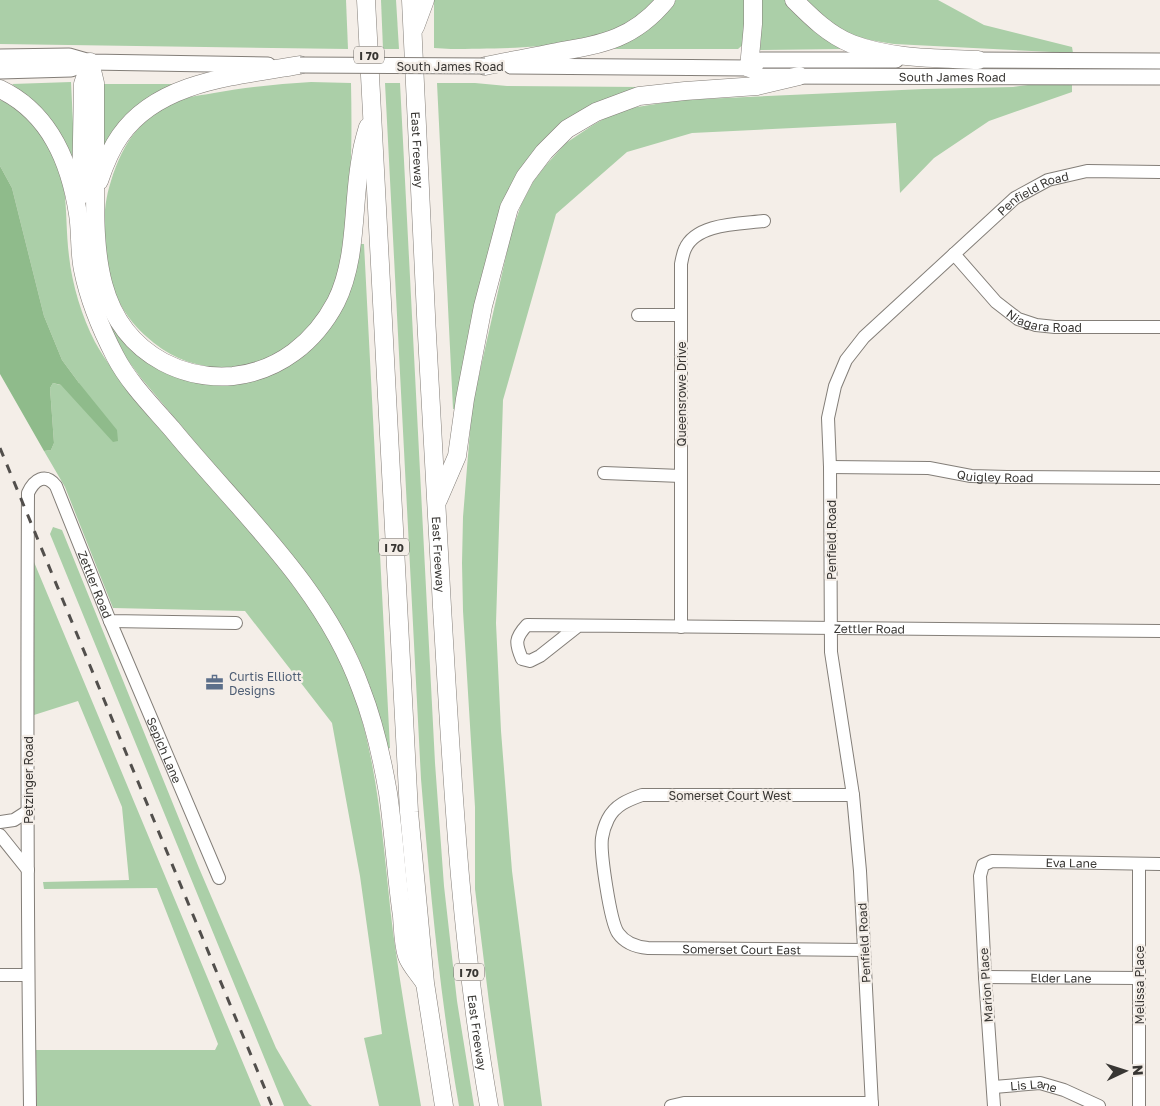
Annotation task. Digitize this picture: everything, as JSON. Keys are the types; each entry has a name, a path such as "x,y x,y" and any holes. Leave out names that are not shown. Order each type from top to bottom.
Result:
{"highway":[{"name":"I 70","path":"366,0 409,812 425,983 444,1106"},
{"name":"East Freeway","path":"411,0 436,505 456,837 461,900 480,1051 489,1106"},
{"path":"412,35 425,0"},
{"path":"484,66 600,45 633,30 666,0"},
{"path":"749,68 753,0"},
{"path":"794,0 814,20 833,34 852,44 879,52 914,57 978,60"},
{"path":"90,62 95,83 96,249 103,288 111,309 123,328 138,345 173,367 209,376 252,372 280,362 306,343 318,330 336,301 342,286 351,246 360,158 372,110"},
{"path":"78,215 81,192 83,84 90,62"},
{"path":"95,191 105,165 120,136 134,120 152,106 176,94 223,78 300,66"},
{"path":"436,505 457,456 482,306 510,208 525,177 544,152 567,129 596,112 639,96 757,86 799,76"},
{"path":"0,89 24,104 38,116 63,155 70,174 78,215 80,251 86,283 99,322 116,358 181,441 262,533 315,598 352,664 370,712 388,793 407,957 425,983"}],"main road":[{"name":"South James Road","path":"0,56 69,56 90,62 300,66 749,68 761,60 1160,61"},
{"name":"South James Road","path":"0,71 71,69 90,62"},
{"name":"South James Road","path":"749,68 760,76 1160,77"}],"street":[{"name":"Penfield Road","path":"872,1105 853,795 831,652 828,418 835,386 846,360 864,338 1015,198 1048,180 1087,171 1160,172"},
{"name":"Queensrowe Drive","path":"681,627 681,264 685,248 696,234 712,228 764,221"},
{"name":"Niagara Road","path":"954,254 996,302 1018,319 1036,325 1055,327 1160,327"},
{"path":"638,315 681,315"},
{"name":"Quigley Road","path":"830,468 928,468 971,476 1160,478"},
{"path":"604,473 681,476"},
{"name":"Petzinger Road","path":"30,1106 28,976 28,493 32,484 41,478 47,478 56,486"},
{"name":"Zettler Road","path":"56,486 110,621 236,623"},
{"name":"Sepich Lane","path":"110,621 219,878"},
{"name":"Zettler Road","path":"578,626 540,656 530,661 522,659 517,648 518,636 527,625 1160,631"},
{"name":"Somerset Court West","path":"621,937 616,931 611,917 602,849 604,830 612,812 621,804 630,799 652,794 853,795"},
{"path":"0,822 14,820 28,810"},
{"path":"0,835 28,870"},
{"name":"Eva Lane","path":"983,865 992,861 1160,864"},
{"name":"Melissa Place","path":"1138,864 1139,1106"},
{"name":"Marion Place","path":"983,865 980,876 994,1106"},
{"name":"Somerset Court East","path":"621,937 637,947 648,948 864,950"},
{"path":"0,975 28,976"},
{"name":"Elder Lane","path":"985,977 1138,978"},
{"name":"Lis Lane","path":"994,1087 1040,1083 1064,1090 1099,1106"},
{"path":"671,1106 684,1102 872,1105"}],"green space":[{"path":"0,0 346,0 348,49 0,44"},
{"path":"381,0 396,0 399,49 383,49"},
{"path":"434,0 657,0 621,28 582,40 515,48 451,49 434,48"},
{"path":"676,0 747,0 746,42 738,49 614,49 648,28"},
{"path":"762,0 786,0 843,49 760,50"},
{"path":"804,0 938,0 984,25 1072,47 1073,53 894,44 878,41 855,36 841,30 826,20"},
{"path":"71,82 75,165 34,102 12,84"},
{"path":"311,82 351,83 349,195 341,265 328,298 312,323 298,338 282,351 265,360 227,368 189,362 171,354 148,338 128,317 120,304 109,273 104,239 105,205 111,181 122,153 128,142 145,122 155,114 181,100 238,89"},
{"path":"385,83 400,83 435,763 444,886 457,1001 474,1106 459,1106 441,984 424,820"},
{"path":"437,83 475,83 507,86 641,87 641,91 529,164 458,410 453,409"},
{"path":"103,84 182,84 107,145 102,146"},
{"path":"1036,84 1072,84 1072,92 989,121 934,158 900,193 896,123 692,133 627,152 556,214 503,400 496,623 501,731 512,871 542,1106 504,1106 475,889 475,807 463,611 462,563 463,517 472,406 511,234 521,205 533,182 566,143 614,113 631,108 681,100 1013,87"},
{"path":"0,100 13,106 34,124 43,135 56,161 64,188 70,267 75,289 86,322 103,356 123,382 233,508 268,552 318,621 338,656 354,694 374,772 393,932 421,1106 379,1106 364,1038 382,1034 360,876 332,723 245,611 113,608 65,487 44,451 51,450 54,443 50,388 53,383 60,385 79,383 62,360 44,316 12,188 0,166"},
{"path":"0,166 12,188 44,316 62,360 117,430 118,441 113,442 61,385 53,383 50,388 54,443 51,450 44,451 0,374"},
{"path":"359,244 364,244 390,748 386,749 374,701 362,666 346,634 322,595 279,540 141,378 124,355 105,317 109,316 180,376 295,360"},
{"path":"53,527 62,530 199,868 276,1048 312,1106 284,1106 50,534"},
{"path":"34,562 261,1106 37,1106 36,1050 215,1050 218,1044 157,888 44,889 43,882 129,880 122,807 78,701 34,715"}],"railway":[{"path":"0,448 272,1106"}],"place":[{"name":"Curtis Elliott Designs","path":"215,683"}]}
